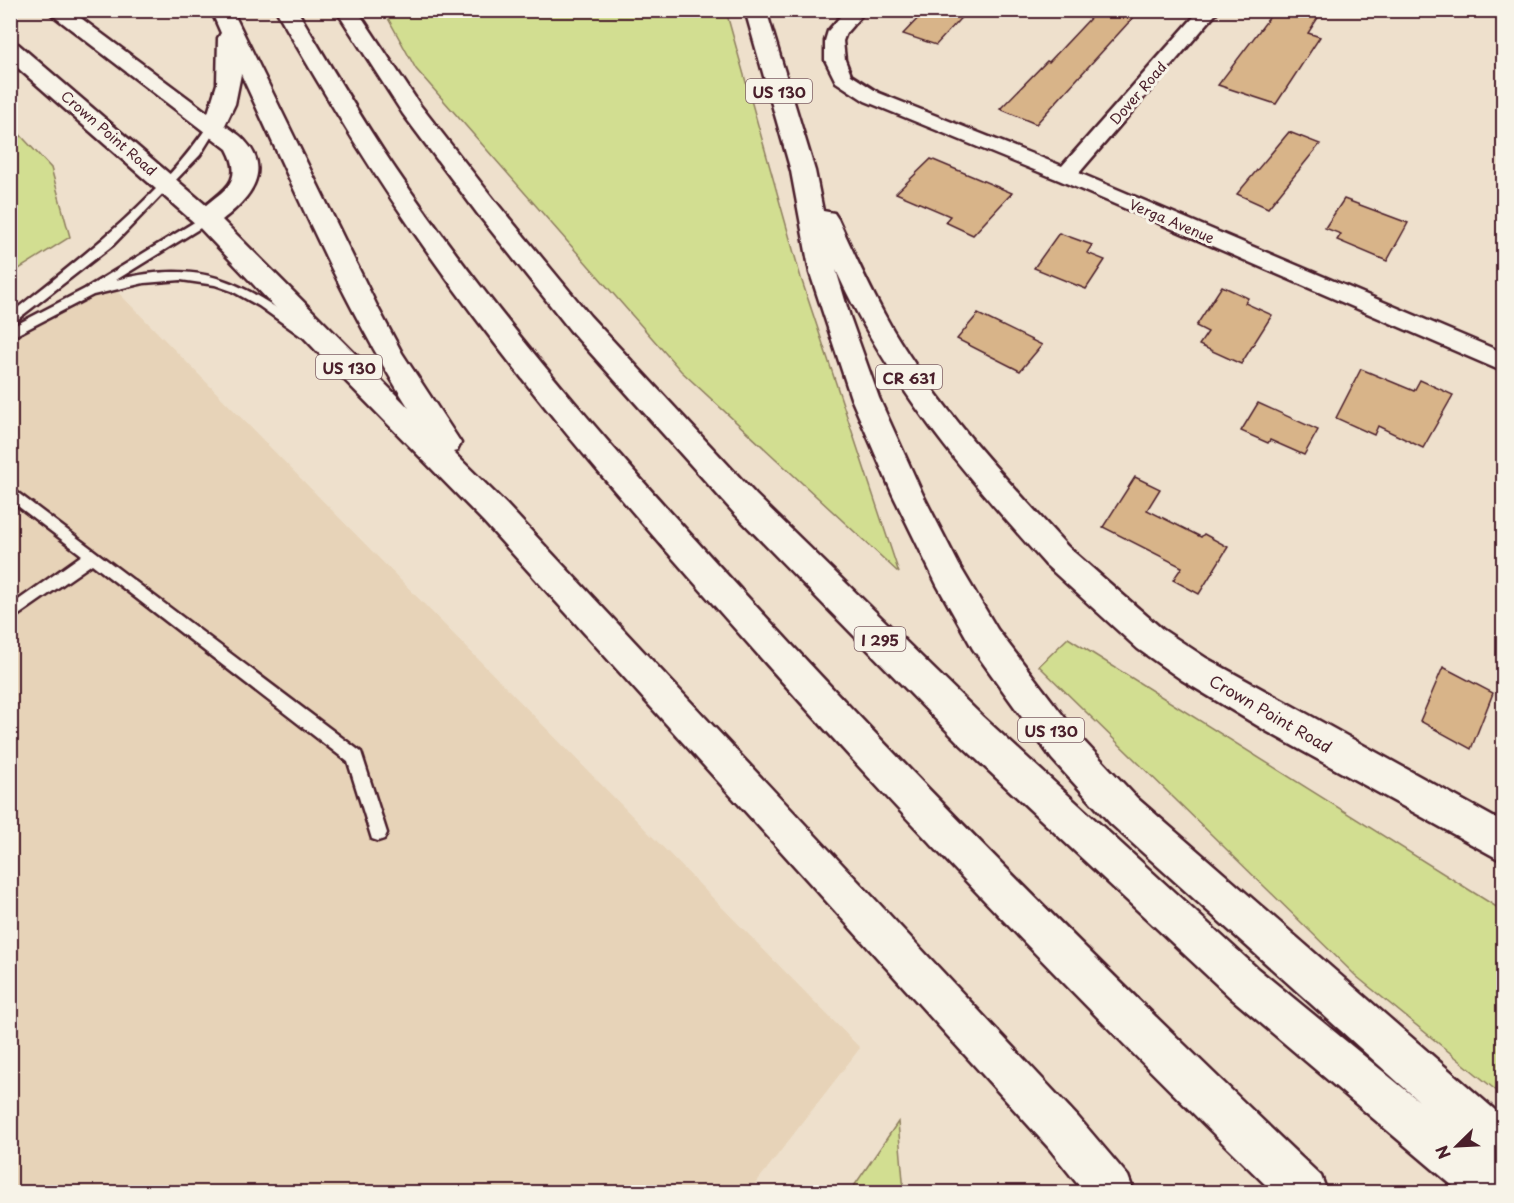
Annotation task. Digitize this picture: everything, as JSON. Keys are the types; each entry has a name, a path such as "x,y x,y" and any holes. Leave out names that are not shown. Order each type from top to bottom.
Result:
{"main road":[{"path":"56,10 213,126 243,154 247,167 245,180 238,193 206,219"},
{"path":"286,10 358,132 409,208 487,313 580,429 702,570 885,769 1048,940 1305,1192"},
{"name":"I 295","path":"345,10 411,109 493,216 580,323 745,504 970,729 1244,983 1494,1192"},
{"name":"US 130","path":"755,10 803,171 823,273 836,317 884,446 948,575 970,614 1034,708 1065,747 1124,812 1503,1148"},
{"path":"213,126 224,107 229,89 230,53 225,17"},
{"path":"225,17 382,341 427,416 495,513"},
{"name":"Crown Point Road","path":"10,49 206,219"},
{"name":"Crown Point Road","path":"803,171 857,287 890,349 933,410 966,451 1057,556 1150,639 1194,669 1503,844"},
{"name":"US 130","path":"206,219 340,358 495,513 1063,1132 1125,1192"},
{"path":"1063,1132 1112,1192"}],"street":[{"name":"Verga Avenue","path":"857,10 837,31 834,41 835,60 842,76 872,97 1066,176 1503,363"},
{"name":"Dover Road","path":"1066,176 1210,10"}],"lane":[{"path":"10,321 109,242 196,153 213,126"},
{"path":"10,334 89,292 206,219"},
{"path":"89,292 135,279 159,276 198,276 237,288 340,358"},
{"path":"10,492 355,757 378,833"},
{"path":"10,615 93,555"}],"shaded area":[{"path":"102,276 860,1048 749,1192 11,1192 11,336"}],"green space":[{"path":"384,11 726,11 801,278 899,573 681,371 416,69"},
{"path":"11,125 51,168 70,237 11,274"},
{"path":"1068,638 1503,911 1503,1096 1356,976 1039,666"},
{"path":"898,1122 904,1192 850,1192"}],"building":[{"path":"926,10 968,10 936,45 903,34"},
{"path":"1098,10 1140,10 1036,124 1000,109 1047,61 1049,62"},
{"path":"1275,10 1323,10 1308,33 1320,37 1276,104 1218,85"},
{"path":"1289,132 1320,144 1268,208 1237,194"},
{"path":"931,159 1012,193 973,235 945,222 950,216 896,193"},
{"path":"1344,199 1408,223 1387,261 1337,240 1341,234 1325,228"},
{"path":"1059,233 1092,245 1087,253 1105,260 1086,289 1034,268"},
{"path":"1222,286 1248,298 1245,303 1272,315 1241,364 1199,345 1208,332 1196,326"},
{"path":"978,314 1042,345 1020,371 957,339"},
{"path":"1361,369 1414,391 1420,380 1453,395 1423,448 1378,426 1374,435 1336,418"},
{"path":"1258,403 1318,430 1304,455 1270,440 1268,443 1241,431"},
{"path":"1135,477 1160,489 1147,510 1201,537 1204,534 1228,547 1199,594 1173,580 1182,567 1103,527"},
{"path":"1443,667 1493,693 1471,749 1420,721"}]}
